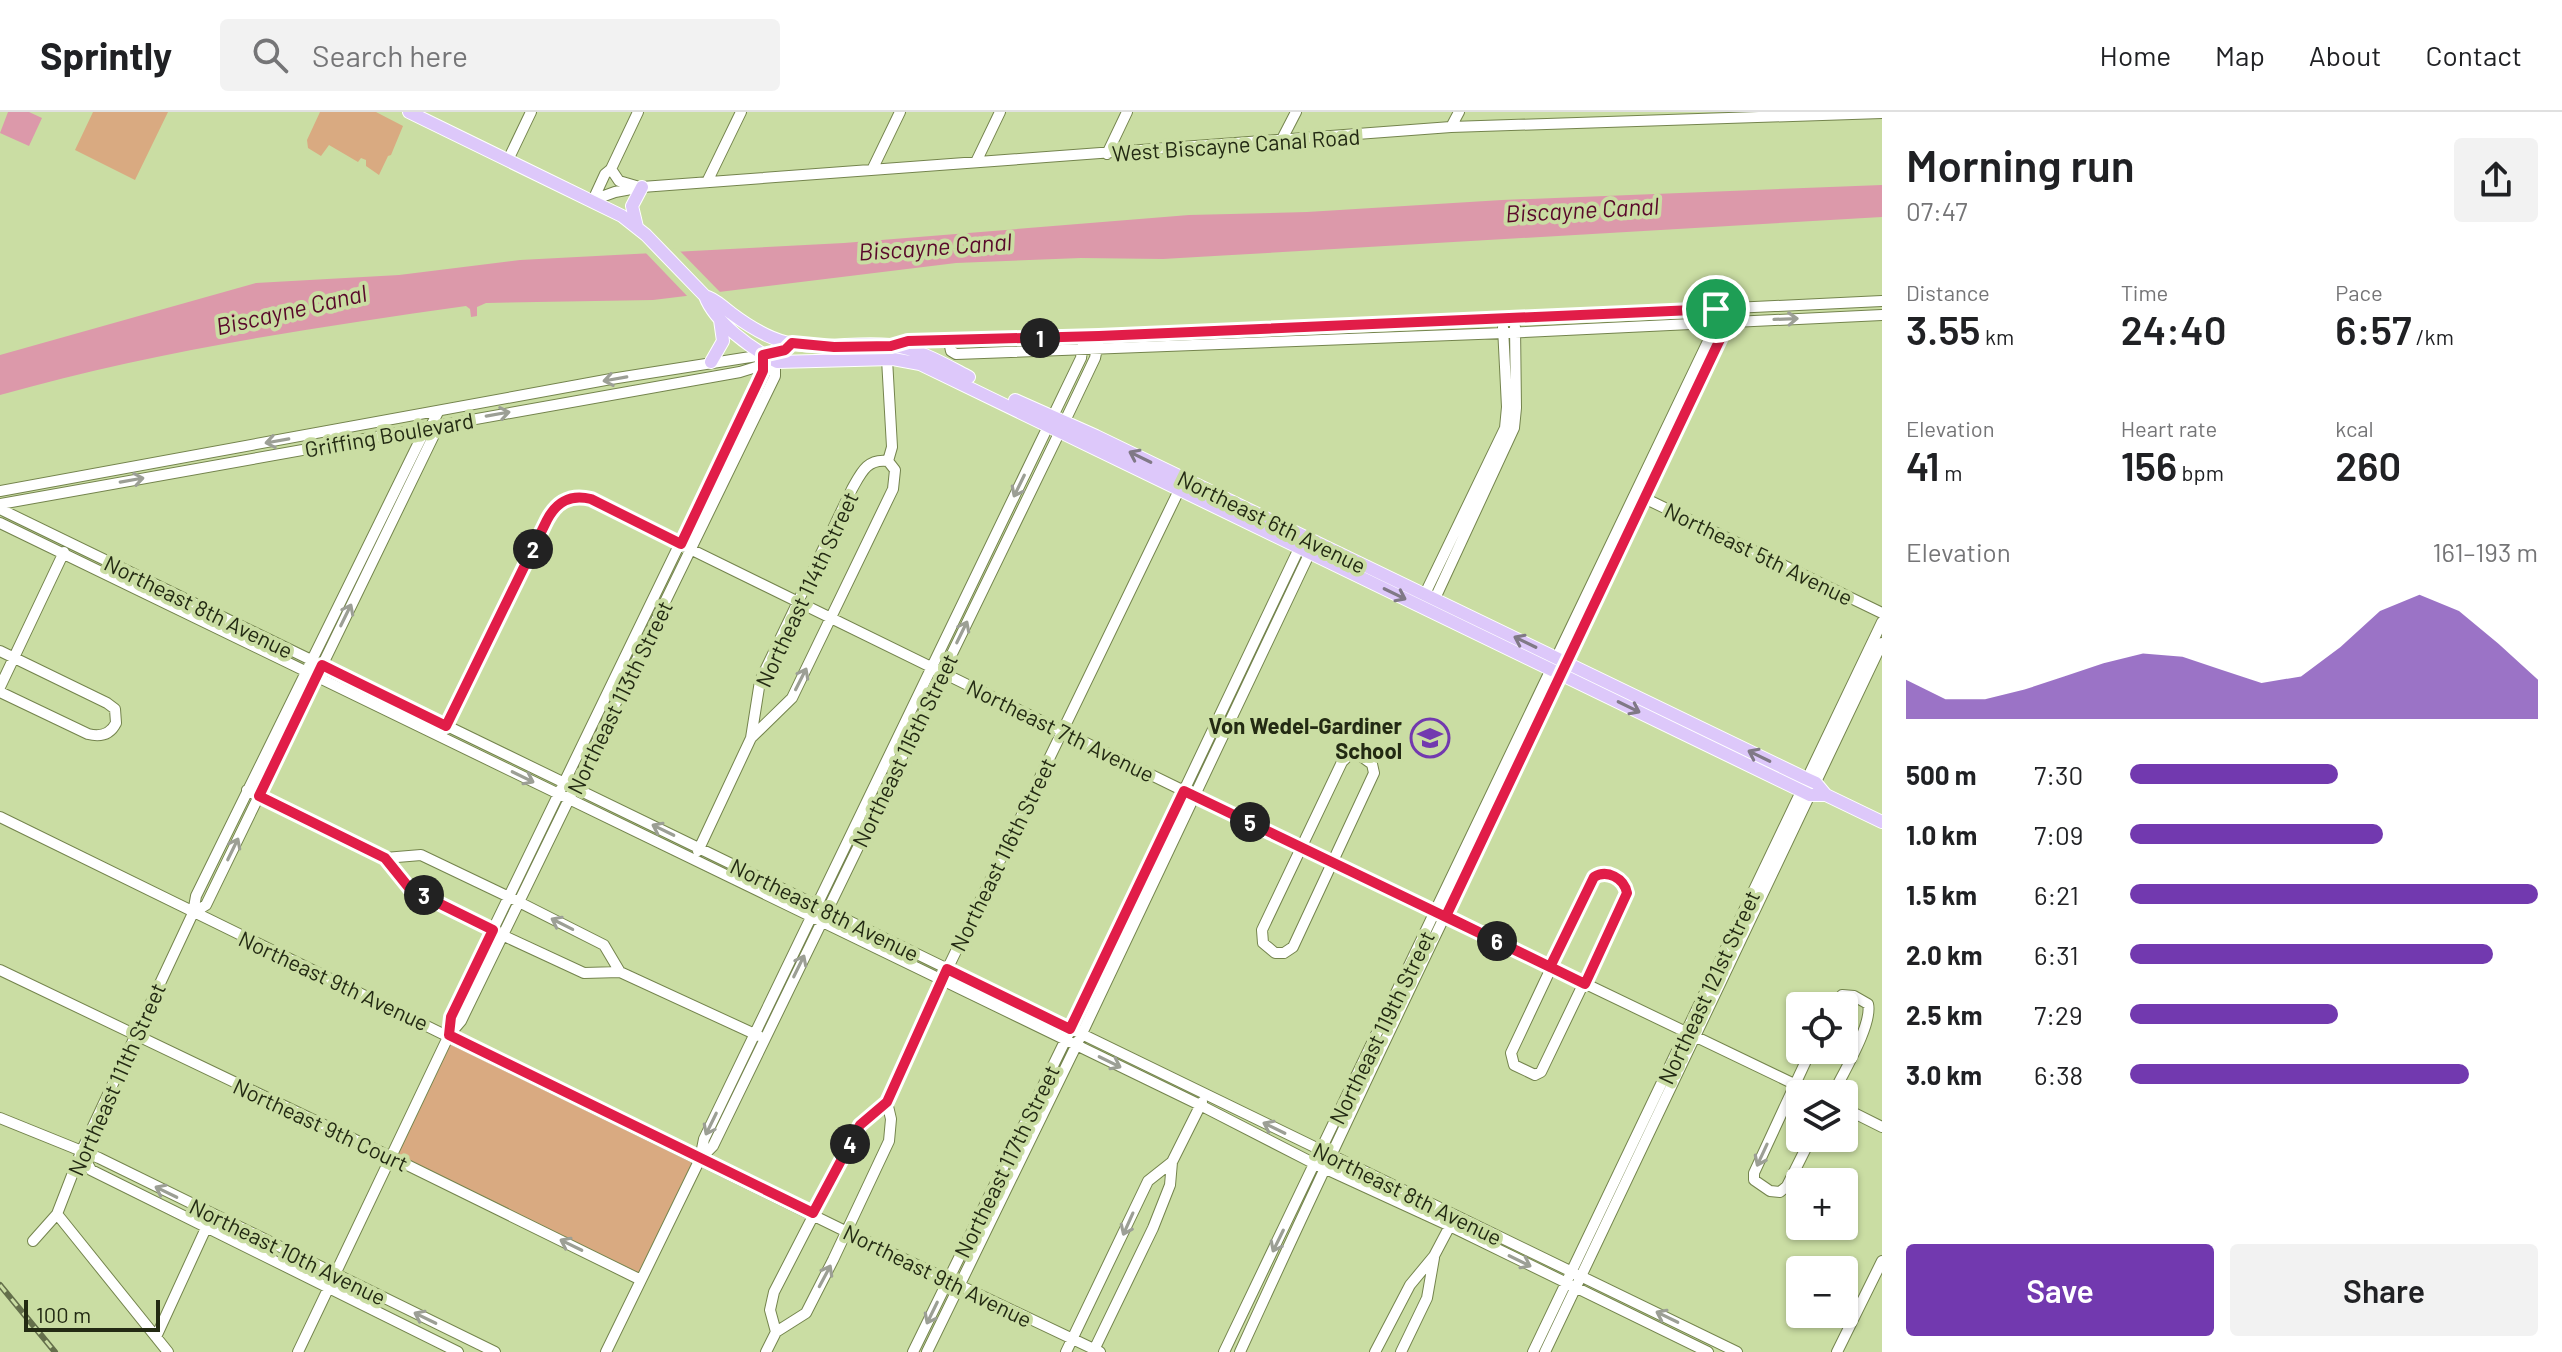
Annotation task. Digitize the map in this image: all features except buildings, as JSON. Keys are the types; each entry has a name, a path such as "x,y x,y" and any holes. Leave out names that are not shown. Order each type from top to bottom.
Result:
{"main road":[{"name":"Northeast 6th Avenue","path":"409,112 593,200 637,227 705,296 709,307 719,317 770,359"},
{"path":"637,227 632,206 642,187"},
{"name":"Northeast 6th Avenue","path":"705,296 716,299 729,312 760,332 792,343 820,347 891,346 920,353 1056,424"},
{"path":"711,362 723,341 719,317"},
{"path":"760,332 770,359"},
{"name":"Griffing Boulevard","path":"770,359 792,343"},
{"name":"Griffing Boulevard","path":"770,359 911,361"},
{"name":"Northeast 6th Avenue","path":"911,361 1056,424 1882,822"}],"street":[{"path":"508,160 531,112"},
{"path":"593,200 638,112"},
{"path":"707,182 741,112"},
{"path":"872,170 900,112"},
{"path":"976,162 1000,112"},
{"path":"1107,154 1127,112"},
{"path":"1281,141 1296,112"},
{"path":"1451,127 1459,112"},
{"name":"West Biscayne Canal Road","path":"593,200 642,187 1451,127 1606,117 1882,113"},
{"path":"611,169 619,181 642,187"},
{"path":"891,346 908,341 1084,337 1882,301"},
{"name":"Northeast 119th Street","path":"1240,1352 1327,1153 1726,321 1722,309"},
{"name":"Northeast 119th Street","path":"1641,497 1722,309"},
{"path":"949,341 951,352 956,354 1882,315"},
{"path":"1427,602 1514,428 1508,319"},
{"name":"Northeast 115th Street","path":"606,1352 700,1159 704,1139 760,1036 1056,424 1097,349 1099,336"},
{"name":"Northeast 115th Street","path":"1056,424 1083,349 1084,337"},
{"name":"Griffing Boulevard","path":"0,491 711,362 770,359"},
{"name":"Griffing Boulevard","path":"0,506 740,372 770,359"},
{"name":"Northeast 113th Street","path":"686,547 770,359"},
{"name":"Northeast 113th Street","path":"298,1352 449,1035 451,1017 498,932 686,547 775,376 770,359"},
{"name":"Northeast 114th Street","path":"887,359 892,447 888,461"},
{"path":"740,372 750,376 755,389"},
{"path":"580,385 582,399"},
{"name":"Northeast 111th Street","path":"33,1241 57,1214 81,1152 193,913 196,896 305,672 316,663 423,434 438,412"},
{"path":"344,429 346,442"},
{"path":"251,445 252,458"},
{"name":"Northeast 114th Street","path":"693,859 751,738 758,687 862,470 871,462 888,461"},
{"name":"Northeast 114th Street","path":"751,738 788,703 832,617 893,489 895,470 888,461"},
{"path":"97,473 99,486"},
{"name":"Northeast 116th Street","path":"776,1332 770,1310 774,1292 860,1125 887,1102 945,974 1182,484"},
{"name":"Northeast 5th Avenue","path":"1641,497 1882,613"},
{"name":"Northeast 7th Avenue","path":"446,726 551,513 566,499 591,499 1189,793 1787,1080"},
{"path":"15,517 14,509 18,501"},
{"name":"Northeast 8th Avenue","path":"0,506 15,517 822,907 1065,1041 1327,1153 1571,1286 1688,1347 1708,1352"},
{"name":"Northeast 8th Avenue","path":"0,523 816,918 1076,1032 1321,1167 1577,1273 1737,1352"},
{"path":"0,651 14,658 111,705 117,714 116,723 107,734 88,734 0,690 14,658 69,543"},
{"name":"Northeast 117th Street","path":"927,1352 1076,1046 1076,1032 1307,544"},
{"name":"Northeast 121st Street","path":"1545,1352 1577,1273 1808,786 1882,622"},
{"name":"Northeast 121st Street","path":"1808,786 1882,643"},
{"name":"Northeast 111th Street","path":"193,913 206,905 317,677 316,663"},
{"path":"441,736 446,726"},
{"path":"490,760 495,749"},
{"path":"1358,754 1365,757 1372,764 1374,773 1335,862 1293,947 1284,953 1275,953 1263,943 1262,930 1301,846 1342,762 1348,756 1358,754"},
{"path":"247,790 385,858 410,889 498,932 584,973 620,972 760,1036"},
{"name":"Northeast 9th Avenue","path":"0,817 1096,1351"},
{"path":"385,858 421,855 514,900 604,945 620,972"},
{"path":"1604,873 1623,883 1627,893 1541,1072 1535,1075 1514,1065 1511,1053 1550,967 1594,877 1604,873"},
{"name":"Northeast 9th Court","path":"0,970 641,1280"},
{"path":"1858,1000 1870,1007 1858,1040"},
{"name":"Northeast 117th Street","path":"913,1352 1065,1041 1076,1032"},
{"path":"1096,1351 1153,1228 1170,1185 1172,1162 1202,1100"},
{"name":"Northeast 116th Street","path":"766,1352 776,1332 806,1313 833,1260 889,1141 891,1119 887,1102"},
{"path":"1786,1104 1754,1173 1754,1180 1770,1191 1780,1192 1787,1186 1804,1152"},
{"path":"1858,1115 1882,1127"},
{"name":"Northeast 10th Avenue","path":"0,1118 99,1158 495,1352"},
{"name":"Northeast 10th Avenue","path":"81,1152 91,1170 456,1352"},
{"path":"1066,1352 1148,1181 1172,1162"},
{"name":"Northeast 119th Street","path":"1224,1352 1321,1167"},
{"path":"57,1214 168,1352"},
{"path":"156,1337 212,1215"},
{"path":"1375,1352 1410,1285 1434,1256 1452,1221"},
{"path":"1401,1352 1427,1298 1434,1256"},
{"path":"1837,1352 1882,1261"},
{"name":"Northeast 121st Street","path":"1533,1352 1571,1286"},
{"path":"1688,1347 1695,1331"},
{"path":"456,1352 462,1336"}],"shaded area":[{"path":"93,112 168,112 135,180 75,150"},
{"path":"320,112 376,112 403,126 379,175 366,166 366,160 361,158 358,162 329,145 321,156 308,148 307,140"},
{"path":"449,1035 700,1159 641,1280 391,1157"}],"water":[{"path":"8,112 29,112 42,118 29,146 0,133"},
{"name":"Biscayne Canal","path":"1882,185 1882,217 1163,259 1081,258 956,263 653,300 486,303 477,307 477,316 471,317 470,309 466,306 290,332 115,366 0,395 0,355 256,283 399,275 520,260 844,243 1189,215"}],"pier":[{"path":"677,248 720,292 690,299 643,250"}],"railway":[{"path":"0,1285 55,1352"}],"place":[{"name":"Von Wedel-Gardiner School","path":"1430,738"}],"route":[{"path":"1716,309 1012,340 908,341 891,346 820,347 792,343 785,350 763,355 763,371 681,544 591,499 566,499 555,507 547,520 446,726 322,665 259,796 385,858 410,889 493,930 451,1017 449,1035 813,1213 860,1125 887,1102 947,969 1070,1029 1184,791 1550,967 1594,877 1604,873 1614,876 1626,886 1627,893 1585,984 1446,916 1723,333 1727,309 1716,309"}]}
